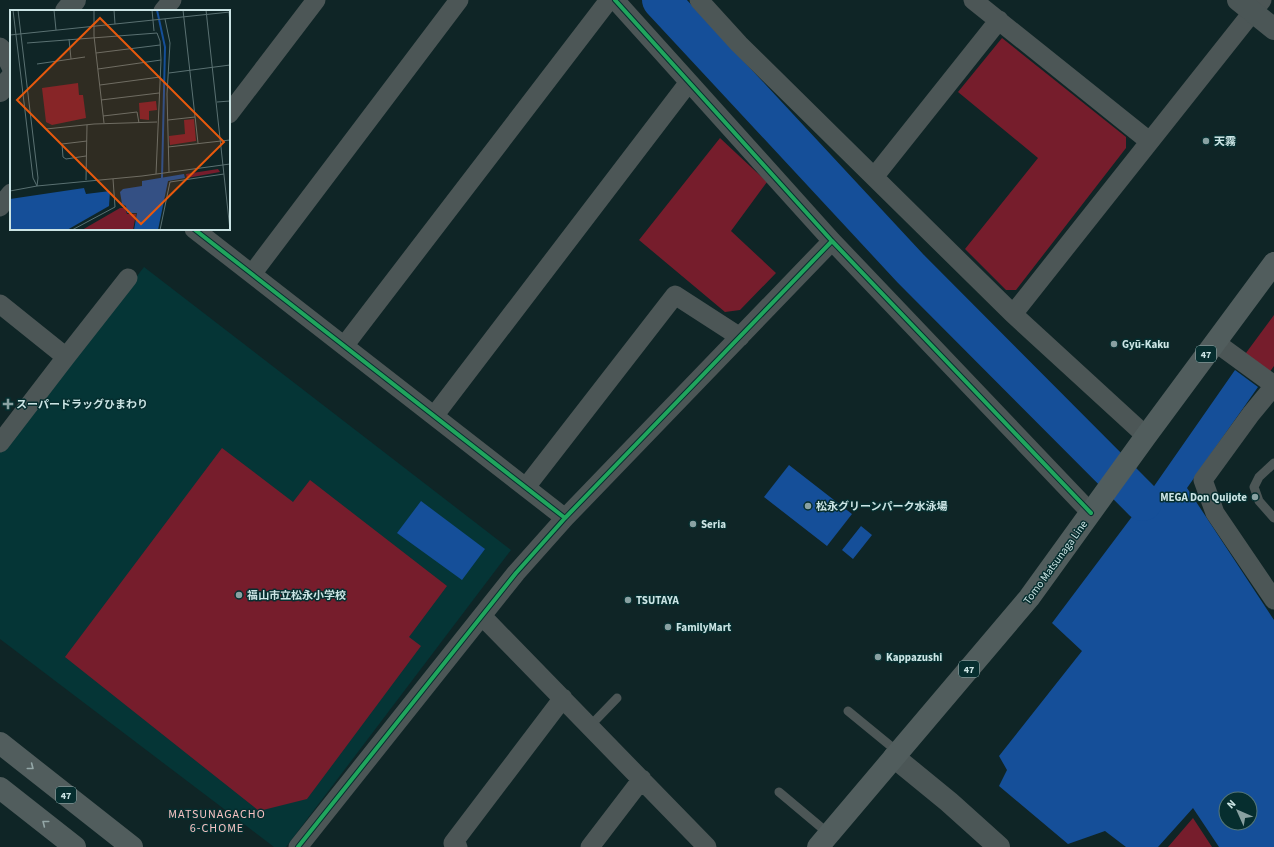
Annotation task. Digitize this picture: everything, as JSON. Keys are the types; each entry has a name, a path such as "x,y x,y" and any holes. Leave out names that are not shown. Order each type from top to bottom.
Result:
{"main road":[{"name":"Tomo Matsunaga Line","path":"824,841 1029,598 1142,441 1274,263"},
{"name":"47","path":"0,743 132,847"},
{"path":"0,788 75,847"}],"street":[{"path":"67,10 75,0"},
{"path":"164,10 172,0"},
{"path":"230,113 316,0"},
{"path":"252,274 459,0"},
{"path":"344,346 609,0"},
{"path":"615,0 832,241 1091,513"},
{"path":"699,0 739,44 1142,441"},
{"path":"973,0 1149,141"},
{"path":"1013,314 1149,141 1251,4 1274,29"},
{"path":"874,177 999,20"},
{"path":"0,47 10,65"},
{"path":"0,91 10,79"},
{"path":"434,416 689,82"},
{"path":"0,206 10,194"},
{"path":"195,230 565,518"},
{"path":"298,847 516,573 565,518 832,241"},
{"path":"0,443 128,278"},
{"path":"526,487 675,295 740,336"},
{"path":"0,304 66,357"},
{"path":"1215,342 1271,383 1251,414 1203,480 1215,513 1274,600"},
{"path":"482,616 707,847"},
{"path":"458,847 453,843 563,698"},
{"path":"896,755 999,847"},
{"path":"590,847 642,779"}],"lane":[{"path":"1274,463 1259,477 1254,487 1259,501 1274,518"},
{"path":"590,726 618,698"},
{"path":"848,711 896,755"},
{"path":"779,792 824,841"}],"shaded area":[{"path":"1002,38 1126,137 1126,148 1016,290 1006,290 965,249 1038,158 958,92"},
{"path":"720,138 767,182 731,231 776,273 740,310 725,312 639,240"},
{"name":"福山市立松永小学校","path":"144,267 511,550 286,847 274,847 0,639 0,452"},
{"path":"1274,315 1274,366 1269,373 1243,357"},
{"path":"222,448 293,502 310,480 447,586 409,637 421,646 307,799 259,811 65,657"},
{"path":"1193,818 1212,847 1168,847"}],"water":[{"path":"1235,370 1258,387 1187,488 1274,620 1274,847 1219,847 1193,808 1158,847 1126,847 1105,831 1068,844 999,786 1007,770 999,756 1082,651 1052,623 1143,502"},
{"name":"松永グリーンパーク水泳場","path":"789,465 852,514 827,546 764,497"},
{"path":"421,501 485,549 462,580 397,533"},
{"path":"861,526 872,535 853,559 842,550"}],"waterway":[{"path":"661,0 911,269 1143,502"}],"cycle path":[{"path":"615,0 832,241 1091,513"},
{"path":"195,230 565,518"},
{"path":"298,847 516,573 565,518 832,241"}],"place":[{"name":"天霧","path":"1206,141"},
{"name":"Gyū-Kaku","path":"1114,344"},
{"name":"スーパードラッグひまわり","path":"8,404"},
{"name":"MEGA Don Quijote","path":"1255,497"},
{"name":"松永グリーンパーク水泳場","path":"808,506"},
{"name":"Seria","path":"693,524"},
{"name":"福山市立松永小学校","path":"239,595"},
{"name":"TSUTAYA","path":"628,600"},
{"name":"FamilyMart","path":"668,627"},
{"name":"Kappazushi","path":"878,657"}],"district":[{"name":"MATSUNAGACHO 6-CHOME","path":"217,821"}]}
